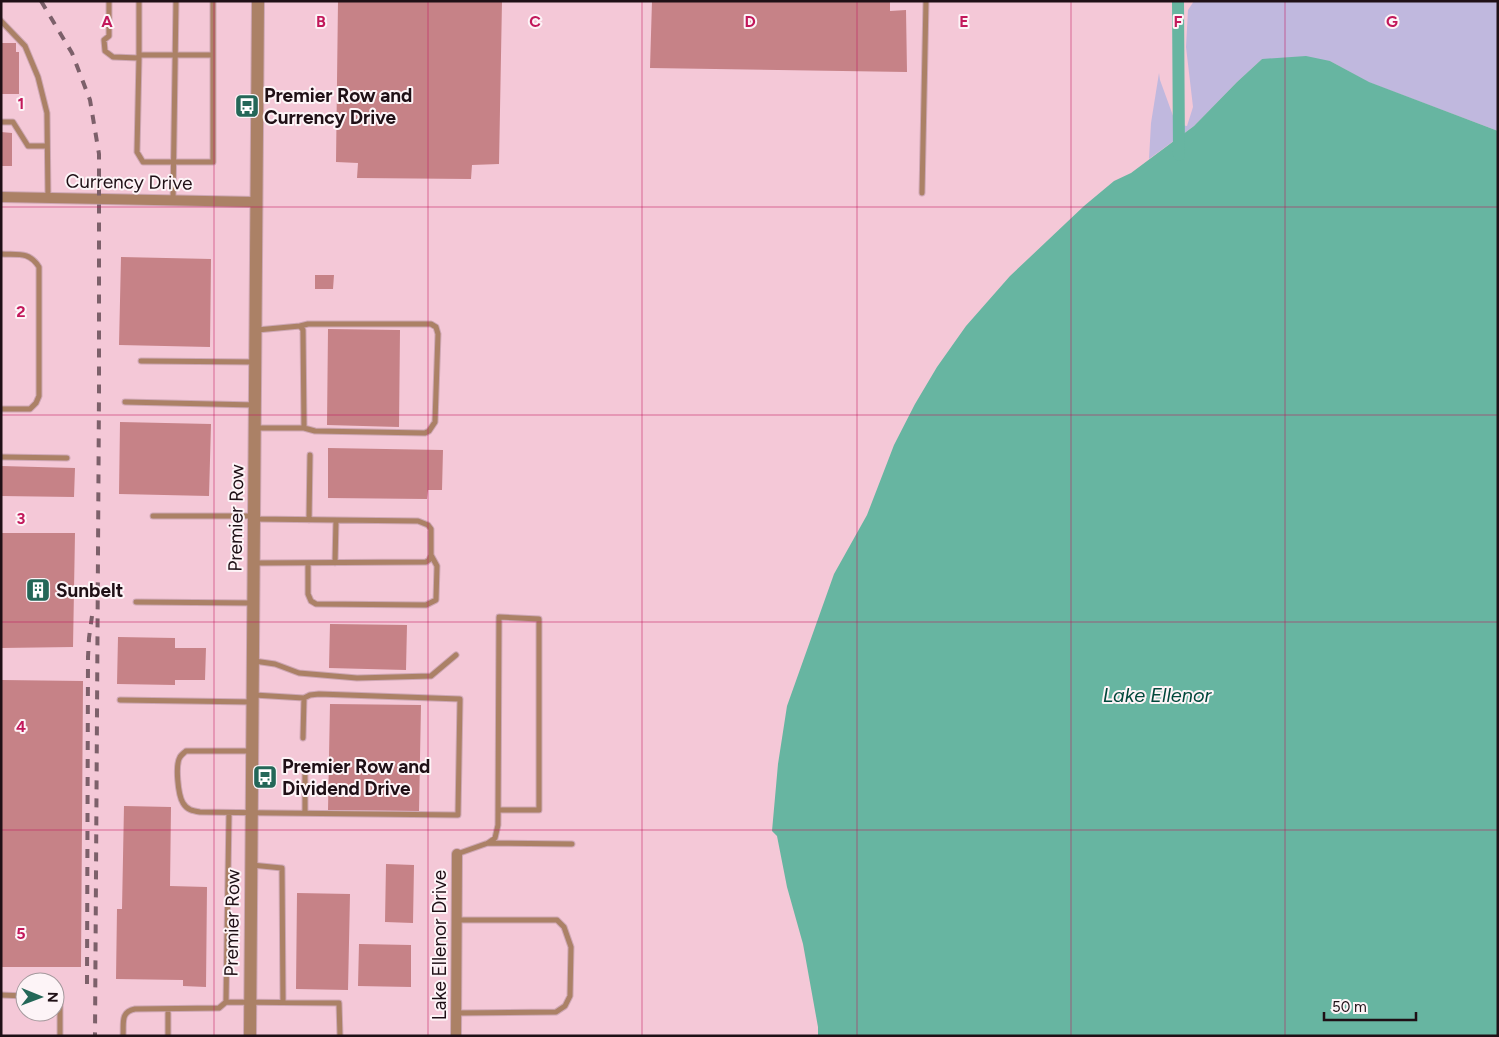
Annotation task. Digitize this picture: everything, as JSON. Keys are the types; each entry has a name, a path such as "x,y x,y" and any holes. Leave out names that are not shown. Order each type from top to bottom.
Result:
{"street":[{"name":"Premier Row","path":"250,1036 258,1"},
{"name":"Currency Drive","path":"1,197 257,202"},
{"name":"Lake Ellenor Drive","path":"456,1036 457,854"}],"lane":[{"path":"109,1 109,36 104,40 105,51 113,57 213,56"},
{"path":"139,1 137,152 143,162 213,162 213,1"},
{"path":"173,200 176,1"},
{"path":"922,193 926,1"},
{"path":"1,21 24,46 38,77 47,114 48,198"},
{"path":"1,122 13,122 28,146 47,146"},
{"path":"1,254 26,255 34,259 39,266 39,396 36,403 30,409 1,409"},
{"path":"256,330 308,324 431,324 436,327 438,334 435,422 430,431 425,433 256,428"},
{"path":"300,326 304,336 304,428"},
{"path":"141,361 256,362"},
{"path":"125,402 256,405"},
{"path":"309,520 310,455"},
{"path":"1,457 67,458"},
{"path":"153,516 248,516 255,519 418,522 424,523 431,529 431,555 426,562 254,563"},
{"path":"335,563 336,520"},
{"path":"308,563 308,594 311,601 316,604 426,605 436,600 437,566 431,555"},
{"path":"136,602 254,603"},
{"path":"457,854 488,843 495,838 498,826 500,810 499,617 539,619 539,810 500,810"},
{"path":"253,661 275,664 299,673 309,674 357,678 431,676 456,655"},
{"path":"120,700 304,698 318,694 460,700 458,815 229,814 189,810 183,803 178,777 180,757 186,751 253,751"},
{"path":"303,738 304,698"},
{"path":"305,774 305,813"},
{"path":"226,1002 229,814"},
{"path":"488,843 572,844"},
{"path":"251,865 282,868 283,1002"},
{"path":"456,920 557,920 564,927 571,947 570,996 565,1006 556,1012 456,1014"},
{"path":"1,995 15,996"},
{"path":"123,1036 124,1014 128,1011 219,1008 226,1002 250,1001 339,1003 340,1036"},
{"path":"168,1009 168,1036"},
{"path":"60,1022 60,1036"}],"shaded area":[{"path":"1194,1 1498,1 1498,131 1368,82 1330,61 1262,59 1194,126 1149,159 1151,123 1159,73 1176,124 1187,126 1193,107 1186,47 1188,10"}],"water":[{"name":"Lake Ellenor","path":"1306,56 1330,61 1369,82 1498,131 1498,1036 818,1036 803,944 787,887 777,836 772,831 778,764 787,706 834,574 867,515 894,445 937,367 966,326 1010,276 1084,206 1114,181 1131,173 1194,126 1262,59"}],"building":[{"path":"338,1 502,1 499,164 472,165 471,179 357,178 358,163 336,162"},
{"path":"652,1 890,1 890,11 906,10 907,72 650,68"},
{"path":"1,43 16,43 16,52 19,52 19,94 1,94"},
{"path":"1,132 12,133 12,166 1,166"},
{"path":"121,257 211,259 210,347 119,345"},
{"path":"315,275 334,275 333,289 315,289"},
{"path":"328,329 400,330 399,427 327,425"},
{"path":"120,422 211,424 209,496 119,494"},
{"path":"328,448 443,450 442,490 428,490 427,499 328,498"},
{"path":"1,466 75,468 74,497 1,496"},
{"name":"Sunbelt","path":"1,533 75,533 73,647 1,648"},
{"path":"330,624 407,625 406,670 329,668"},
{"path":"118,637 175,638 175,648 206,648 205,680 175,680 175,685 117,684"},
{"path":"1,680 83,681 81,967 1,967"},
{"path":"330,704 421,705 419,811 328,810"},
{"path":"124,806 171,807 170,886 207,887 206,987 183,986 183,980 116,979 117,909 122,909"},
{"path":"386,864 414,865 413,923 385,922"},
{"path":"297,893 350,894 348,990 296,989"},
{"path":"359,944 411,945 411,987 358,986"}],"waterway":[{"path":"1178,1 1179,155"}],"railway":[{"path":"41,1 72,53 90,100 99,154 95,1036"},
{"path":"87,984 88,657 92,616"}],"place":[{"name":"Premier Row and Currency Drive","path":"247,106"},
{"name":"Sunbelt","path":"38,590"},
{"name":"Premier Row and Dividend Drive","path":"265,777"}]}
